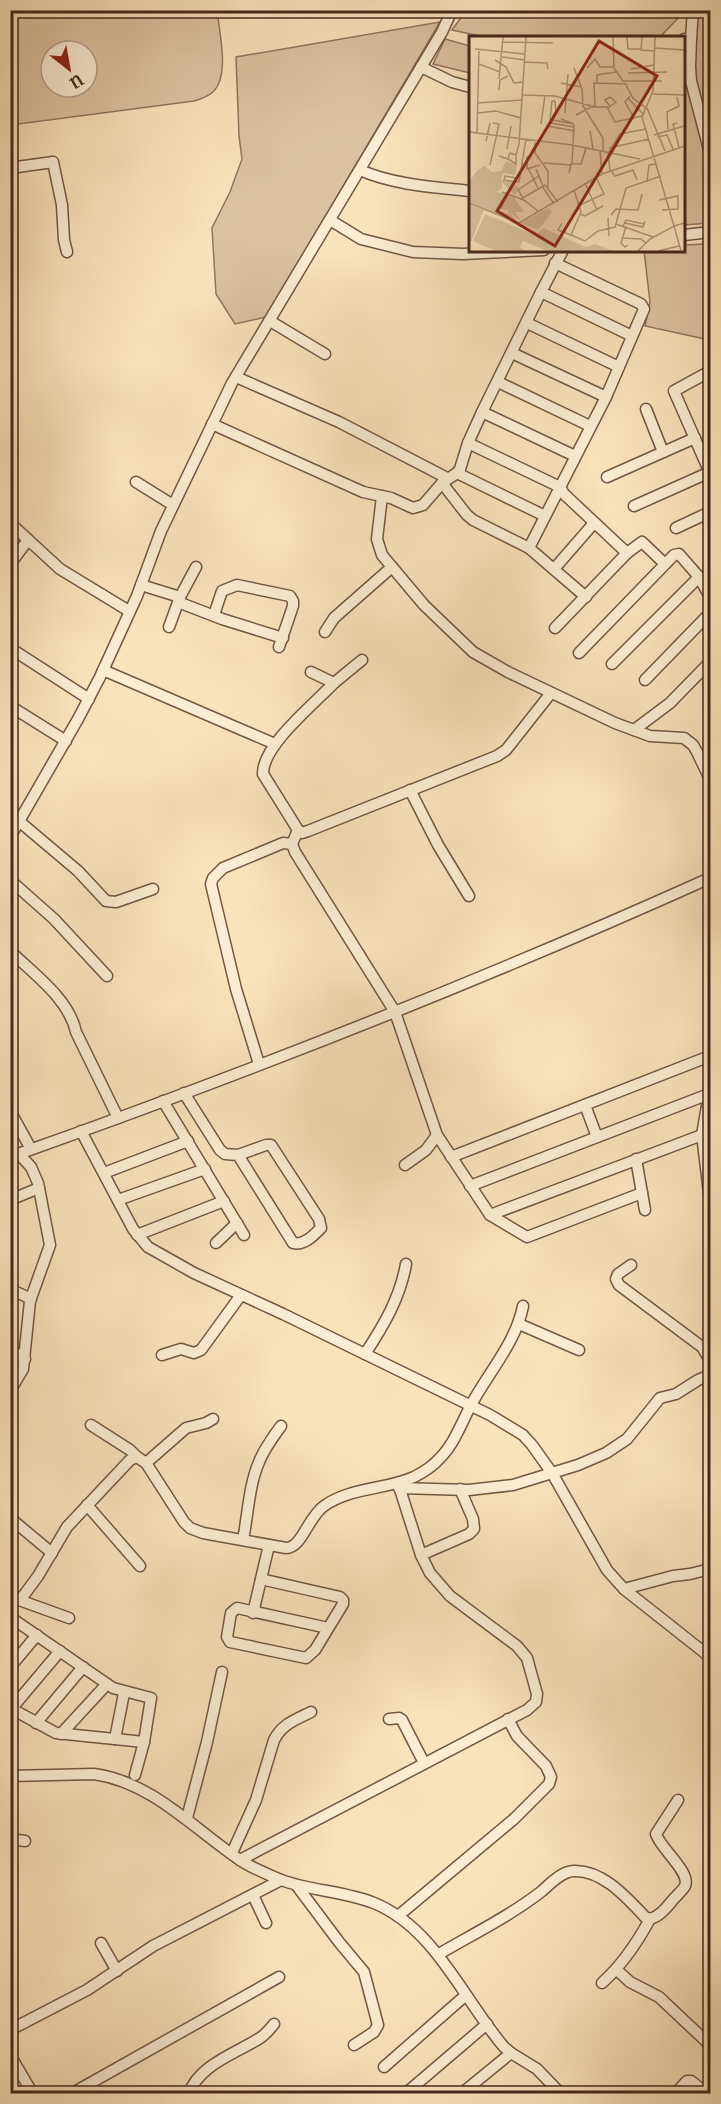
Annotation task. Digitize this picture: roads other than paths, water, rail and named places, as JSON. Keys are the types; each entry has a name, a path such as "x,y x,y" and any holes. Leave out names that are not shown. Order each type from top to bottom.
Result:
{"street":[{"path":"153,889 116,902 106,901 78,871 14,828 66,741 103,670 141,585 161,531 236,378 442,32 452,10"},
{"path":"693,10 687,39 690,67 693,89 711,153"},
{"path":"421,67 452,82 469,86"},
{"path":"10,168 53,162 62,205 67,252"},
{"path":"360,170 376,177 422,186 469,191"},
{"path":"330,220 362,240 413,252 463,254 504,252"},
{"path":"685,236 711,232"},
{"path":"212,424 363,492 400,501 408,507 423,505 460,469 468,443 482,412 562,252"},
{"path":"529,548 606,397 644,309 643,305 555,263"},
{"path":"541,292 632,336"},
{"path":"270,321 325,354"},
{"path":"527,323 619,367"},
{"path":"512,353 606,397"},
{"path":"634,506 710,472 674,391 708,373 711,386"},
{"path":"236,378 339,422 449,478 545,516"},
{"path":"498,382 590,426"},
{"path":"646,409 663,452"},
{"path":"482,412 575,456"},
{"path":"607,477 695,438"},
{"path":"468,443 561,487 564,494 627,553"},
{"path":"449,478 467,515 529,548 586,597"},
{"path":"136,482 173,505"},
{"path":"382,496 377,539 382,555 424,605 473,652 551,693 634,730 650,736 684,738 698,752 711,778"},
{"path":"676,528 711,512"},
{"path":"10,523 60,569 129,611"},
{"path":"554,569 594,523"},
{"path":"10,564 28,540"},
{"path":"555,628 627,553 642,542 665,564"},
{"path":"579,653 674,555 679,554 699,577 711,597"},
{"path":"169,627 179,600 196,567"},
{"path":"325,632 334,618 392,567"},
{"path":"612,664 699,577"},
{"path":"141,585 179,600 214,615 281,642 293,601 290,596 237,585 230,586 222,591 214,615"},
{"path":"645,680 711,614"},
{"path":"10,648 88,699"},
{"path":"362,660 334,683 275,744 263,766 263,774 298,831 302,833 501,754 551,693"},
{"path":"634,730 670,703 711,662"},
{"path":"103,670 275,744"},
{"path":"310,672 334,683"},
{"path":"10,706 66,741"},
{"path":"411,790 438,845 469,896"},
{"path":"298,831 292,844 295,852 395,1012 437,1134 490,1215 527,1237 642,1193"},
{"path":"259,1064 236,989 212,884 213,878 223,868 283,843 292,844"},
{"path":"15,1155 164,1101 395,1012 711,878"},
{"path":"10,880 54,919 107,976"},
{"path":"10,951 46,985 72,1016 76,1032 118,1118"},
{"path":"451,1158 711,1056"},
{"path":"711,1064 705,1137 711,1201"},
{"path":"184,1093 220,1150 225,1154 238,1155 266,1145 271,1146 319,1219 321,1228 301,1243 293,1243 238,1155"},
{"path":"470,1186 709,1094"},
{"path":"164,1101 244,1235"},
{"path":"585,1105 597,1137"},
{"path":"10,1111 31,1149"},
{"path":"81,1131 137,1235 148,1247 171,1262 470,1405 523,1435 552,1473 607,1570 624,1589 711,1657"},
{"path":"405,1165 430,1146 437,1134"},
{"path":"490,1215 636,1159 705,1137"},
{"path":"104,1173 188,1141"},
{"path":"10,1391 23,1370 31,1299 50,1245 39,1188 31,1167 15,1155"},
{"path":"636,1159 645,1210"},
{"path":"118,1200 205,1169"},
{"path":"10,1200 39,1188"},
{"path":"137,1235 224,1201"},
{"path":"216,1243 237,1223"},
{"path":"365,1354 394,1306 402,1286 406,1264"},
{"path":"631,1265 618,1274 616,1280 619,1285 702,1347 711,1360"},
{"path":"10,1289 31,1299"},
{"path":"162,1355 181,1349 191,1353 201,1350 241,1295"},
{"path":"398,1485 441,1458 519,1324 523,1306"},
{"path":"519,1324 579,1350"},
{"path":"10,1349 25,1359"},
{"path":"91,1425 142,1460 190,1528 203,1533 286,1548 296,1545 312,1517 324,1505 366,1488 398,1485 470,1490 513,1485 578,1465 618,1446 657,1400 676,1394 698,1380 711,1375"},
{"path":"69,1618 15,1600 38,1576 67,1527 130,1460 142,1460 186,1428 213,1419"},
{"path":"243,1540 258,1462 267,1444 281,1426"},
{"path":"236,1857 527,1710 536,1702 537,1694 527,1658 517,1646 442,1588 430,1573 421,1555 398,1485"},
{"path":"421,1555 469,1534 474,1529 473,1519 460,1489"},
{"path":"87,1505 140,1566"},
{"path":"10,1518 52,1553"},
{"path":"253,1613 269,1545"},
{"path":"624,1589 711,1569"},
{"path":"261,1579 342,1598 343,1604 315,1650 306,1658 230,1642 227,1637 232,1611 241,1608 253,1613 328,1628"},
{"path":"12,1620 107,1684 124,1693 148,1697 151,1700 144,1742 135,1775"},
{"path":"10,1667 37,1635"},
{"path":"60,1651 11,1708 61,1734 144,1742"},
{"path":"36,1723 83,1667"},
{"path":"187,1818 222,1672"},
{"path":"61,1734 107,1684"},
{"path":"115,1739 124,1693"},
{"path":"236,1857 256,1800 273,1740 282,1727 311,1712"},
{"path":"389,1719 402,1720 424,1763"},
{"path":"398,1916 514,1819 549,1784 551,1777 546,1766 517,1736 508,1719"},
{"path":"10,1776 104,1776 136,1788 187,1818 236,1857 281,1880 297,1886 372,1902 398,1916 439,1954 487,2024 511,2053 537,2069 561,2094"},
{"path":"602,1983 617,1970 635,1946 650,1919 661,1912 686,1883 685,1875 661,1845 656,1834 678,1800"},
{"path":"10,1839 24,1841"},
{"path":"439,1954 572,1871 586,1873 611,1884 645,1917 650,1919"},
{"path":"10,2030 87,1990 153,1946 281,1880"},
{"path":"297,1886 339,1942 360,1965 367,1979 378,2025 374,2032 354,2044"},
{"path":"253,1895 266,1923"},
{"path":"101,1943 117,1971"},
{"path":"617,1970 630,1982 659,1997 711,2045"},
{"path":"71,2094 279,1977"},
{"path":"384,2067 466,1995"},
{"path":"189,2094 200,2075 261,2037 274,2024"},
{"path":"405,2094 487,2024"},
{"path":"461,2094 511,2053"},
{"path":"10,2055 33,2094"},
{"path":"675,2094 687,2081 691,2081 706,2094"}]}
